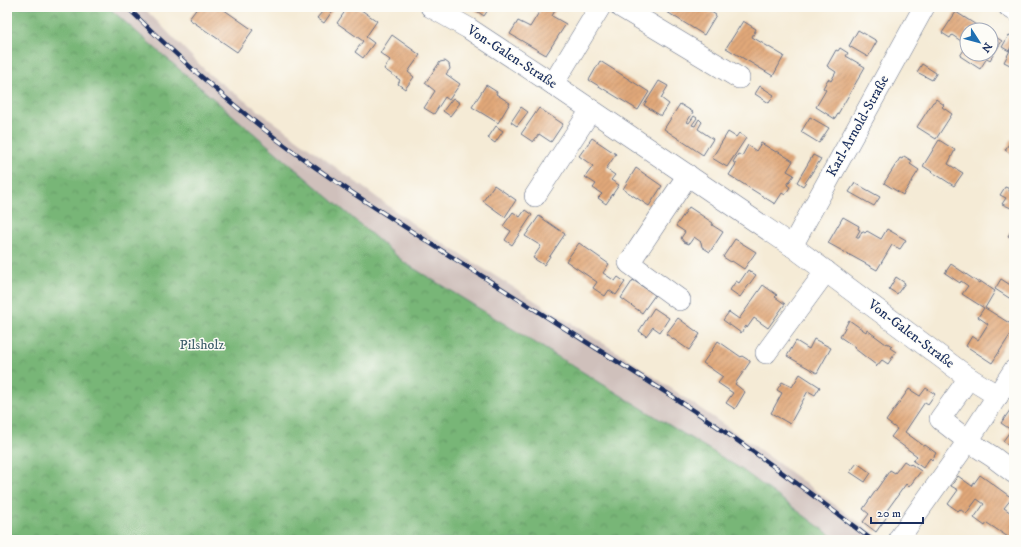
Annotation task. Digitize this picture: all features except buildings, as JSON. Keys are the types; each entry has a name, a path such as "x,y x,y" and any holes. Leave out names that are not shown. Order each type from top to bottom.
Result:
{"street":[{"name":"Von-Galen-Straße","path":"432,7 468,28 553,84 792,246 970,378 998,396"},
{"path":"553,84 600,7"},
{"path":"621,7 739,78"},
{"name":"Karl-Arnold-Straße","path":"792,246 924,7"},
{"path":"1009,7 1014,10"},
{"path":"536,196 592,110"},
{"path":"680,300 629,263 688,175"},
{"path":"766,353 826,271"},
{"path":"900,537 968,441 1014,370"},
{"path":"970,378 940,420 1014,472"}],"shaded area":[{"path":"108,7 143,7 210,75 420,229 630,360 756,447 883,540 837,540 741,469 405,263"}],"green space":[{"name":"Pilsholz","path":"7,7 108,7 405,263 741,469 837,540 7,540"}],"railway":[{"path":"127,7 182,60 220,93 299,156 402,225 696,412 872,540"}]}
